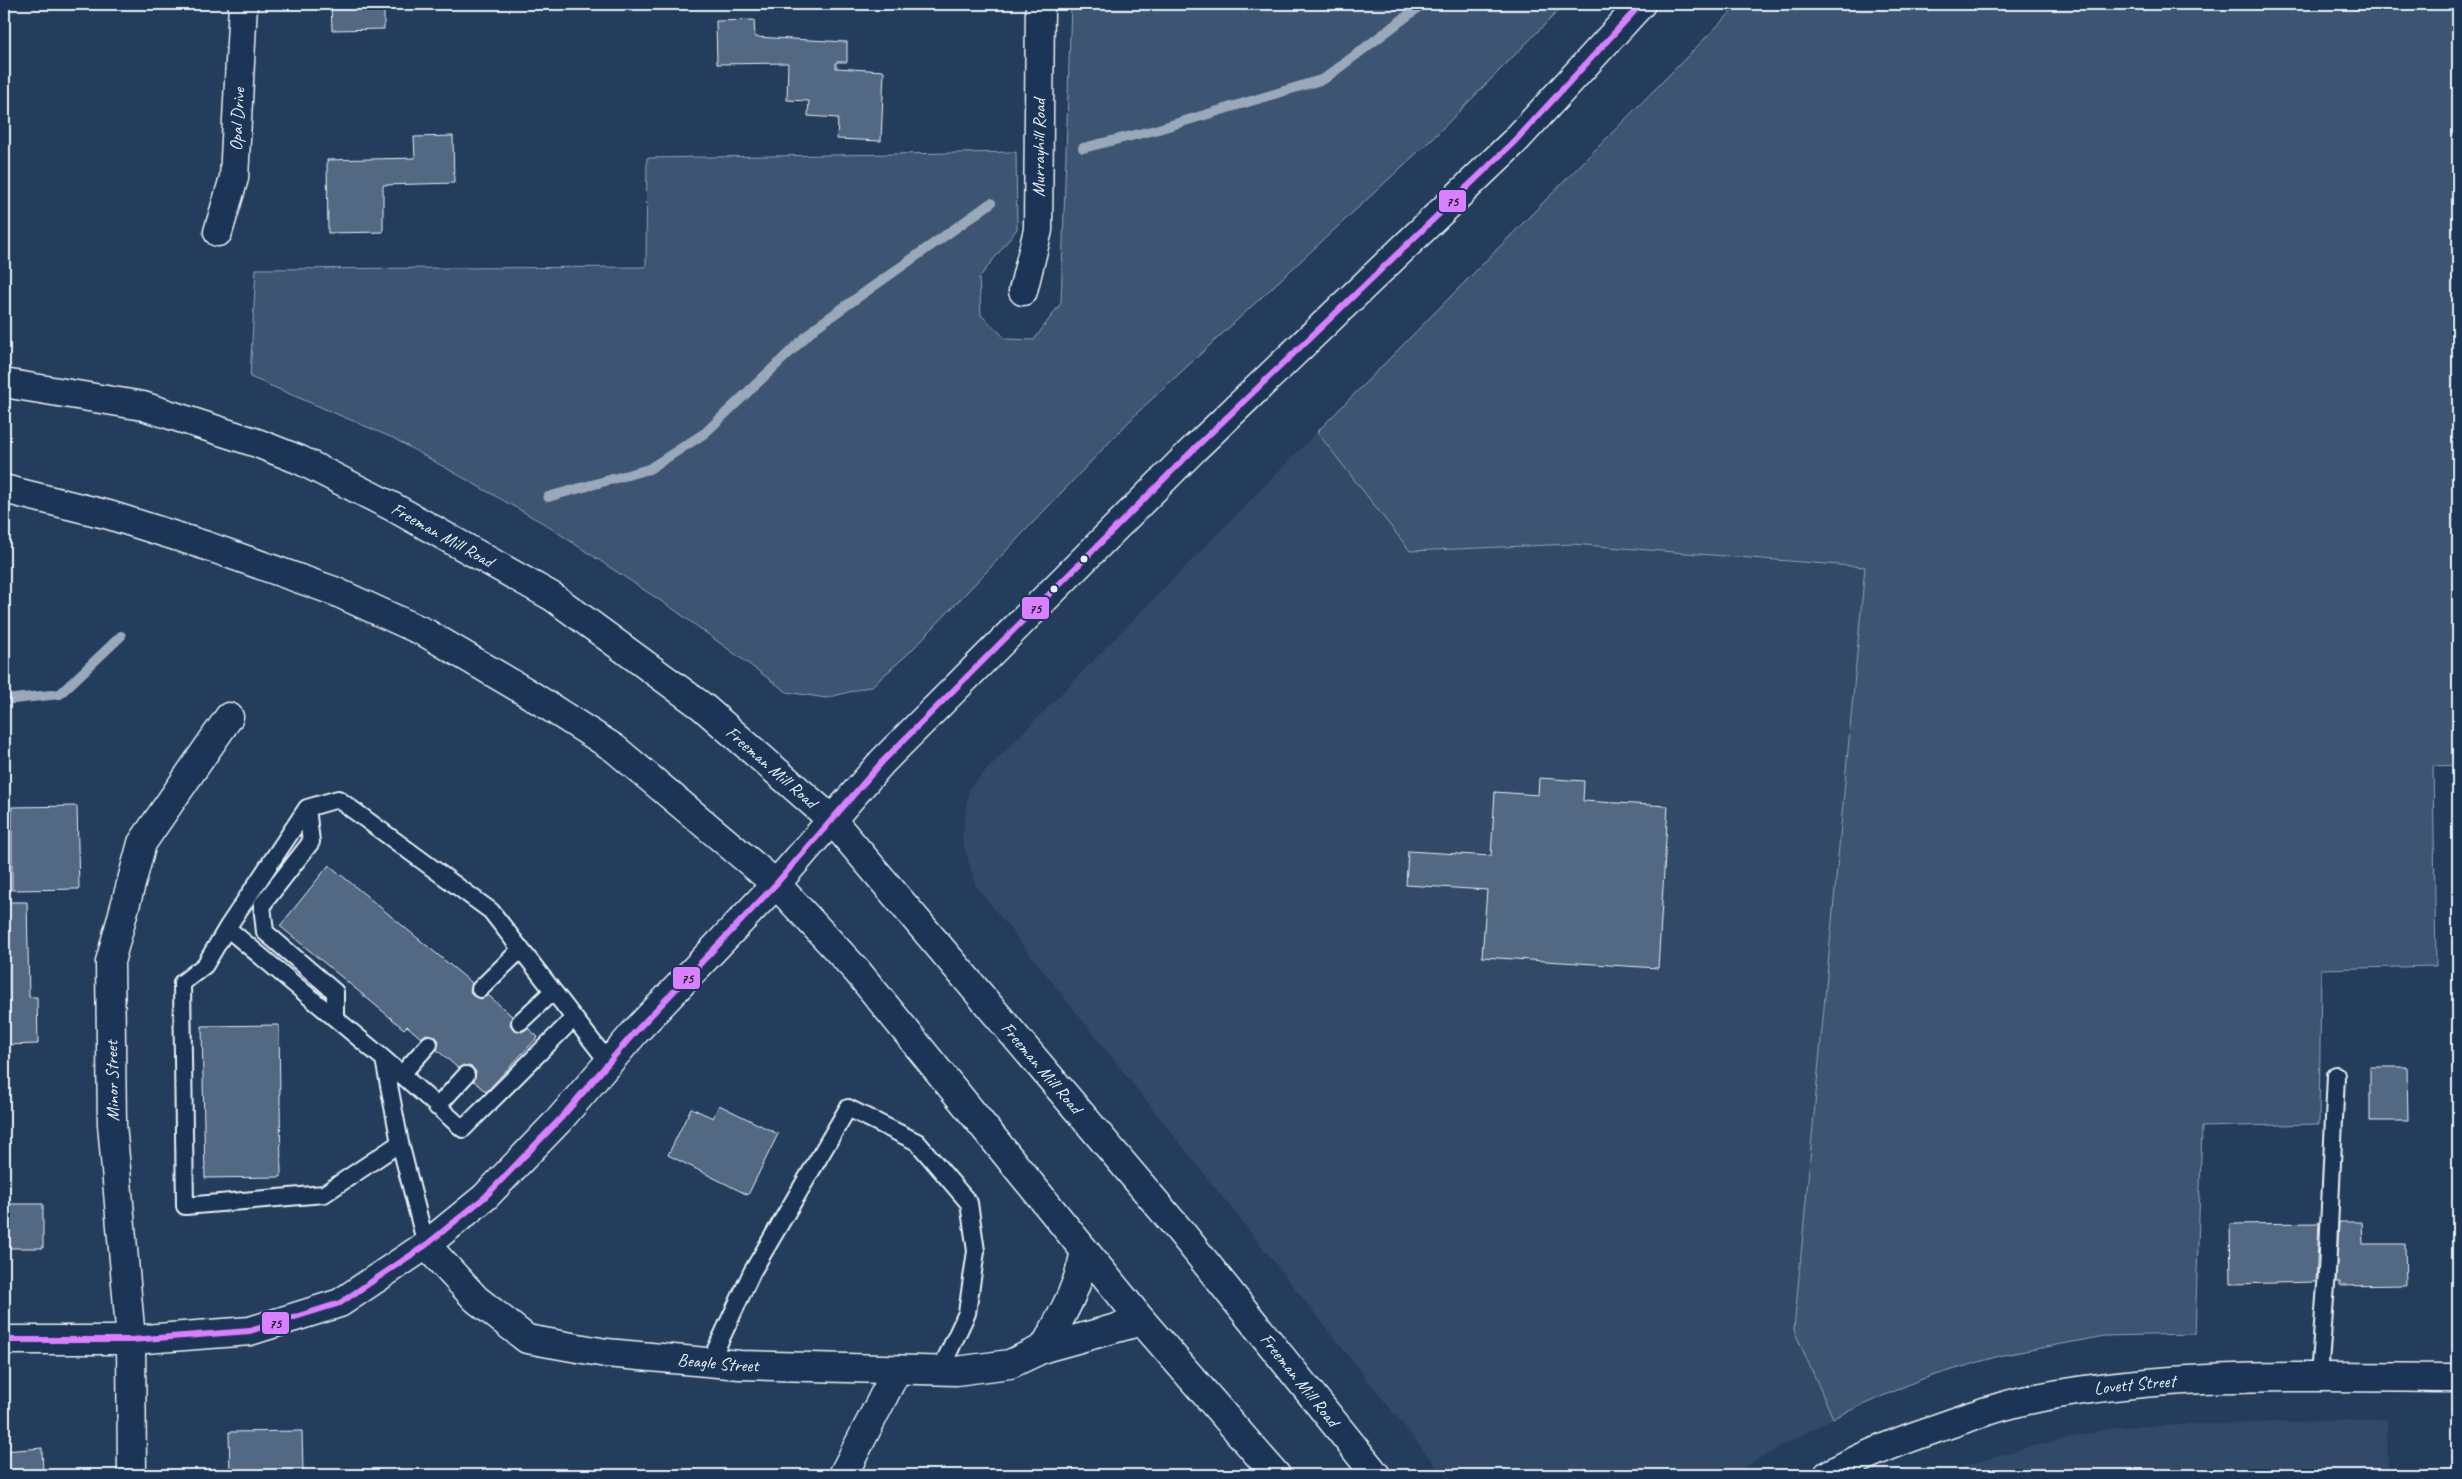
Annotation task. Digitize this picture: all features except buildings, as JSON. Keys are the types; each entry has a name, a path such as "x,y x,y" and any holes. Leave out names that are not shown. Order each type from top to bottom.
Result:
{"main road":[{"name":"Opal Drive","path":"218,232 234,178 243,4"},
{"name":"Murrayhill Road","path":"1023,290 1038,230 1040,4"},
{"path":"4,1340 131,1340 250,1331 340,1303 426,1245 485,1197 561,1118 609,1063 776,884 882,762 1194,449 1515,141 1641,4"},
{"name":"Freeman Mill Road","path":"4,383 153,409 256,443 300,460 393,507 553,597 703,707 831,819 1181,1232 1376,1475"},
{"path":"4,489 109,515 207,546 334,591 426,633 526,692 614,748 776,884 857,971 1142,1321 1276,1475"},
{"name":"Minor Street","path":"132,1475 131,1340 112,1124 110,962 142,842 229,717"},
{"name":"Beagle Street","path":"426,1245 476,1299 528,1338 606,1354 710,1362 940,1370 1010,1364 1044,1348 1142,1321"},
{"path":"1044,1348 1074,1292 1080,1277 1085,1251"},
{"path":"843,1475 897,1370"},
{"name":"Lovett Street","path":"1828,1475 1847,1464 1906,1439 1961,1420 2035,1398 2085,1390 2173,1381 2319,1377 2458,1378"}],"lane":[{"path":"400,1143 324,1194 185,1206 182,983 205,965 227,928 307,808 338,800 491,911 609,1063"},
{"path":"307,808 311,842 262,905 264,932 336,992 335,1018"},
{"path":"227,928 384,1059 462,1129 573,1019"},
{"path":"480,988 520,950"},
{"path":"520,1022 552,992"},
{"path":"402,1075 429,1044"},
{"path":"384,1059 400,1143 426,1245"},
{"path":"437,1107 466,1075"},
{"path":"2319,1377 2327,1272 2336,1075"},
{"path":"710,1362 752,1272 848,1108 917,1142 968,1203 976,1251 967,1313 940,1370"}],"shaded area":[{"path":"1071,4 1565,4 1432,139 1138,412 910,652 872,686 826,698 787,692 676,611 543,523 393,438 250,377 256,269 646,267 647,158 1016,152 1017,229 979,278 981,315 1006,339 1034,340 1061,303"},
{"path":"1739,4 2458,4 2458,765 2433,766 2436,966 2321,969 2319,1124 2202,1127 2195,1334 2104,1336 1999,1356 1919,1380 1833,1418 1794,1330 1865,567 1572,544 1410,551 1317,432"},
{"path":"1317,432 1410,551 1572,544 1865,567 1794,1330 1833,1418 1729,1475 1443,1475 976,886 962,839 969,788"},
{"path":"2387,1419 2388,1475 1934,1475 2029,1447 2119,1427"}],"waterway":[{"path":"1083,148 1155,130 1324,79 1423,4"},
{"path":"548,497 649,469 705,433 816,327 991,203"},
{"path":"4,700 60,694 121,636"}],"transit line":[{"name":"75","path":"4,1340 131,1340 250,1331 340,1303 426,1245 485,1197 561,1118 635,1032 776,884 882,762 1194,449 1515,141 1641,4"}]}
